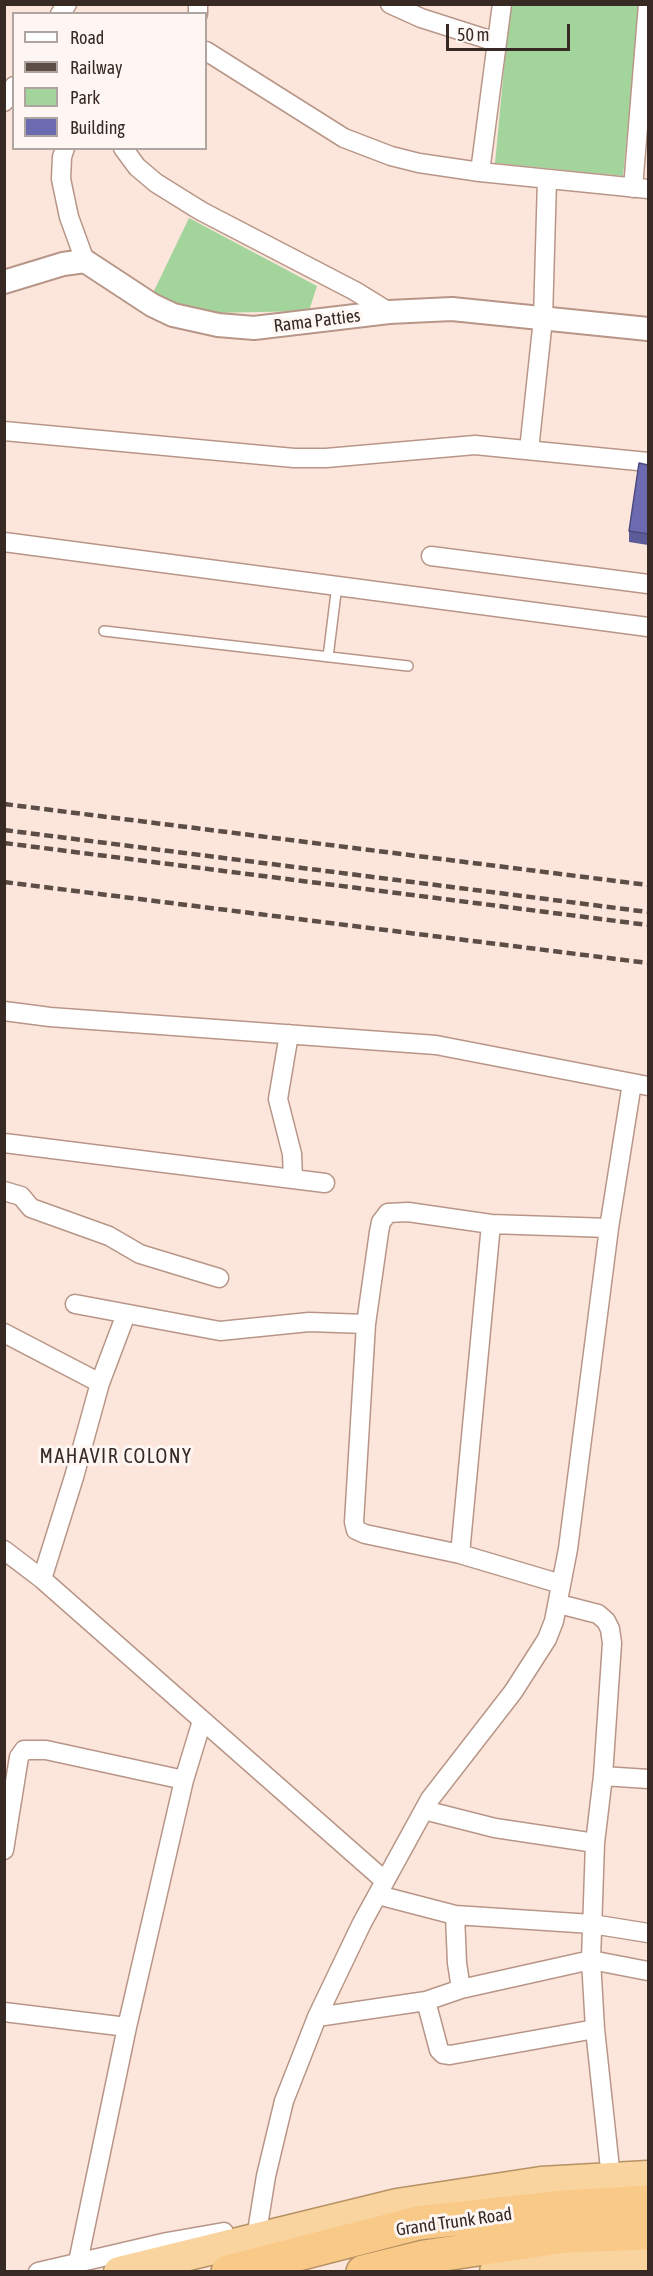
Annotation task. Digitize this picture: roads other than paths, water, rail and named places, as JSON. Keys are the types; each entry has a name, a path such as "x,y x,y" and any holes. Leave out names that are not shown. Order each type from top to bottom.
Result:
{"highway":[{"path":"119,2271 257,2232 397,2204 541,2182 648,2176"},
{"name":"Grand Trunk Road","path":"228,2271 418,2223 564,2207 648,2202"},
{"name":"Grand Trunk Road","path":"363,2271 424,2257 566,2236 648,2233"},
{"path":"495,2271 567,2261 612,2269 648,2259"}],"street":[{"path":"390,4 430,21 496,42"},
{"path":"480,172 502,4"},
{"path":"207,52 344,138 368,148 418,163 480,172 641,188 648,4"},
{"path":"4,102 12,89"},
{"path":"4,282 63,264 86,261 69,217 61,179 64,150"},
{"path":"125,150 138,167 156,183 201,211 355,291 389,312"},
{"path":"529,450 543,319 547,179"},
{"name":"Rama Patties","path":"86,261 152,305 173,315 218,325 254,328 389,312 452,309 648,329"},
{"path":"4,431 294,458 326,458 475,445 648,462"},
{"path":"4,542 648,627"},
{"path":"431,556 648,584"},
{"path":"4,1011 50,1017 436,1045 640,1084 609,1228 559,1604 547,1639 513,1692 430,1799 381,1888 317,2017 281,2111 266,2176 257,2232 167,2242 38,2271"},
{"path":"289,1034 278,1099 292,1154 293,1179"},
{"path":"4,1143 325,1183"},
{"path":"4,1191 21,1196 31,1208 110,1236 140,1254 219,1278"},
{"path":"561,1584 460,1554 365,1534 356,1530 354,1527 366,1324 379,1232 381,1222 388,1213 408,1212 491,1224 609,1228"},
{"path":"460,1554 491,1224"},
{"path":"75,1304 220,1331 329,1321 366,1324"},
{"path":"42,1579 100,1383 126,1314"},
{"path":"4,1333 100,1383"},
{"path":"6,1556 42,1579 202,1721 381,1888 455,1915 592,1924 648,1933"},
{"path":"559,1604 597,1614 606,1621 612,1643 603,1776 595,1843 591,1960 594,2029 611,2178"},
{"path":"78,2262 127,2027 184,1780 202,1721"},
{"path":"4,1850 18,1757 24,1750 46,1750 184,1780"},
{"path":"603,1776 648,1779"},
{"path":"424,1810 495,1828 595,1843"},
{"path":"455,1915 457,1963 461,1989"},
{"path":"317,2017 426,2001 461,1989 591,1960 648,1971"},
{"path":"426,2001 439,2050 443,2054 450,2055 594,2029"},
{"path":"4,2012 127,2027"}],"lane":[{"path":"328,657 337,585"},
{"path":"104,631 408,666"}],"railway":[{"path":"4,804 648,885"},
{"path":"4,830 648,912"},
{"path":"4,843 648,925"},
{"path":"4,882 648,963"}],"district":[{"name":"MAHAVIR COLONY","path":"116,1457"}]}
